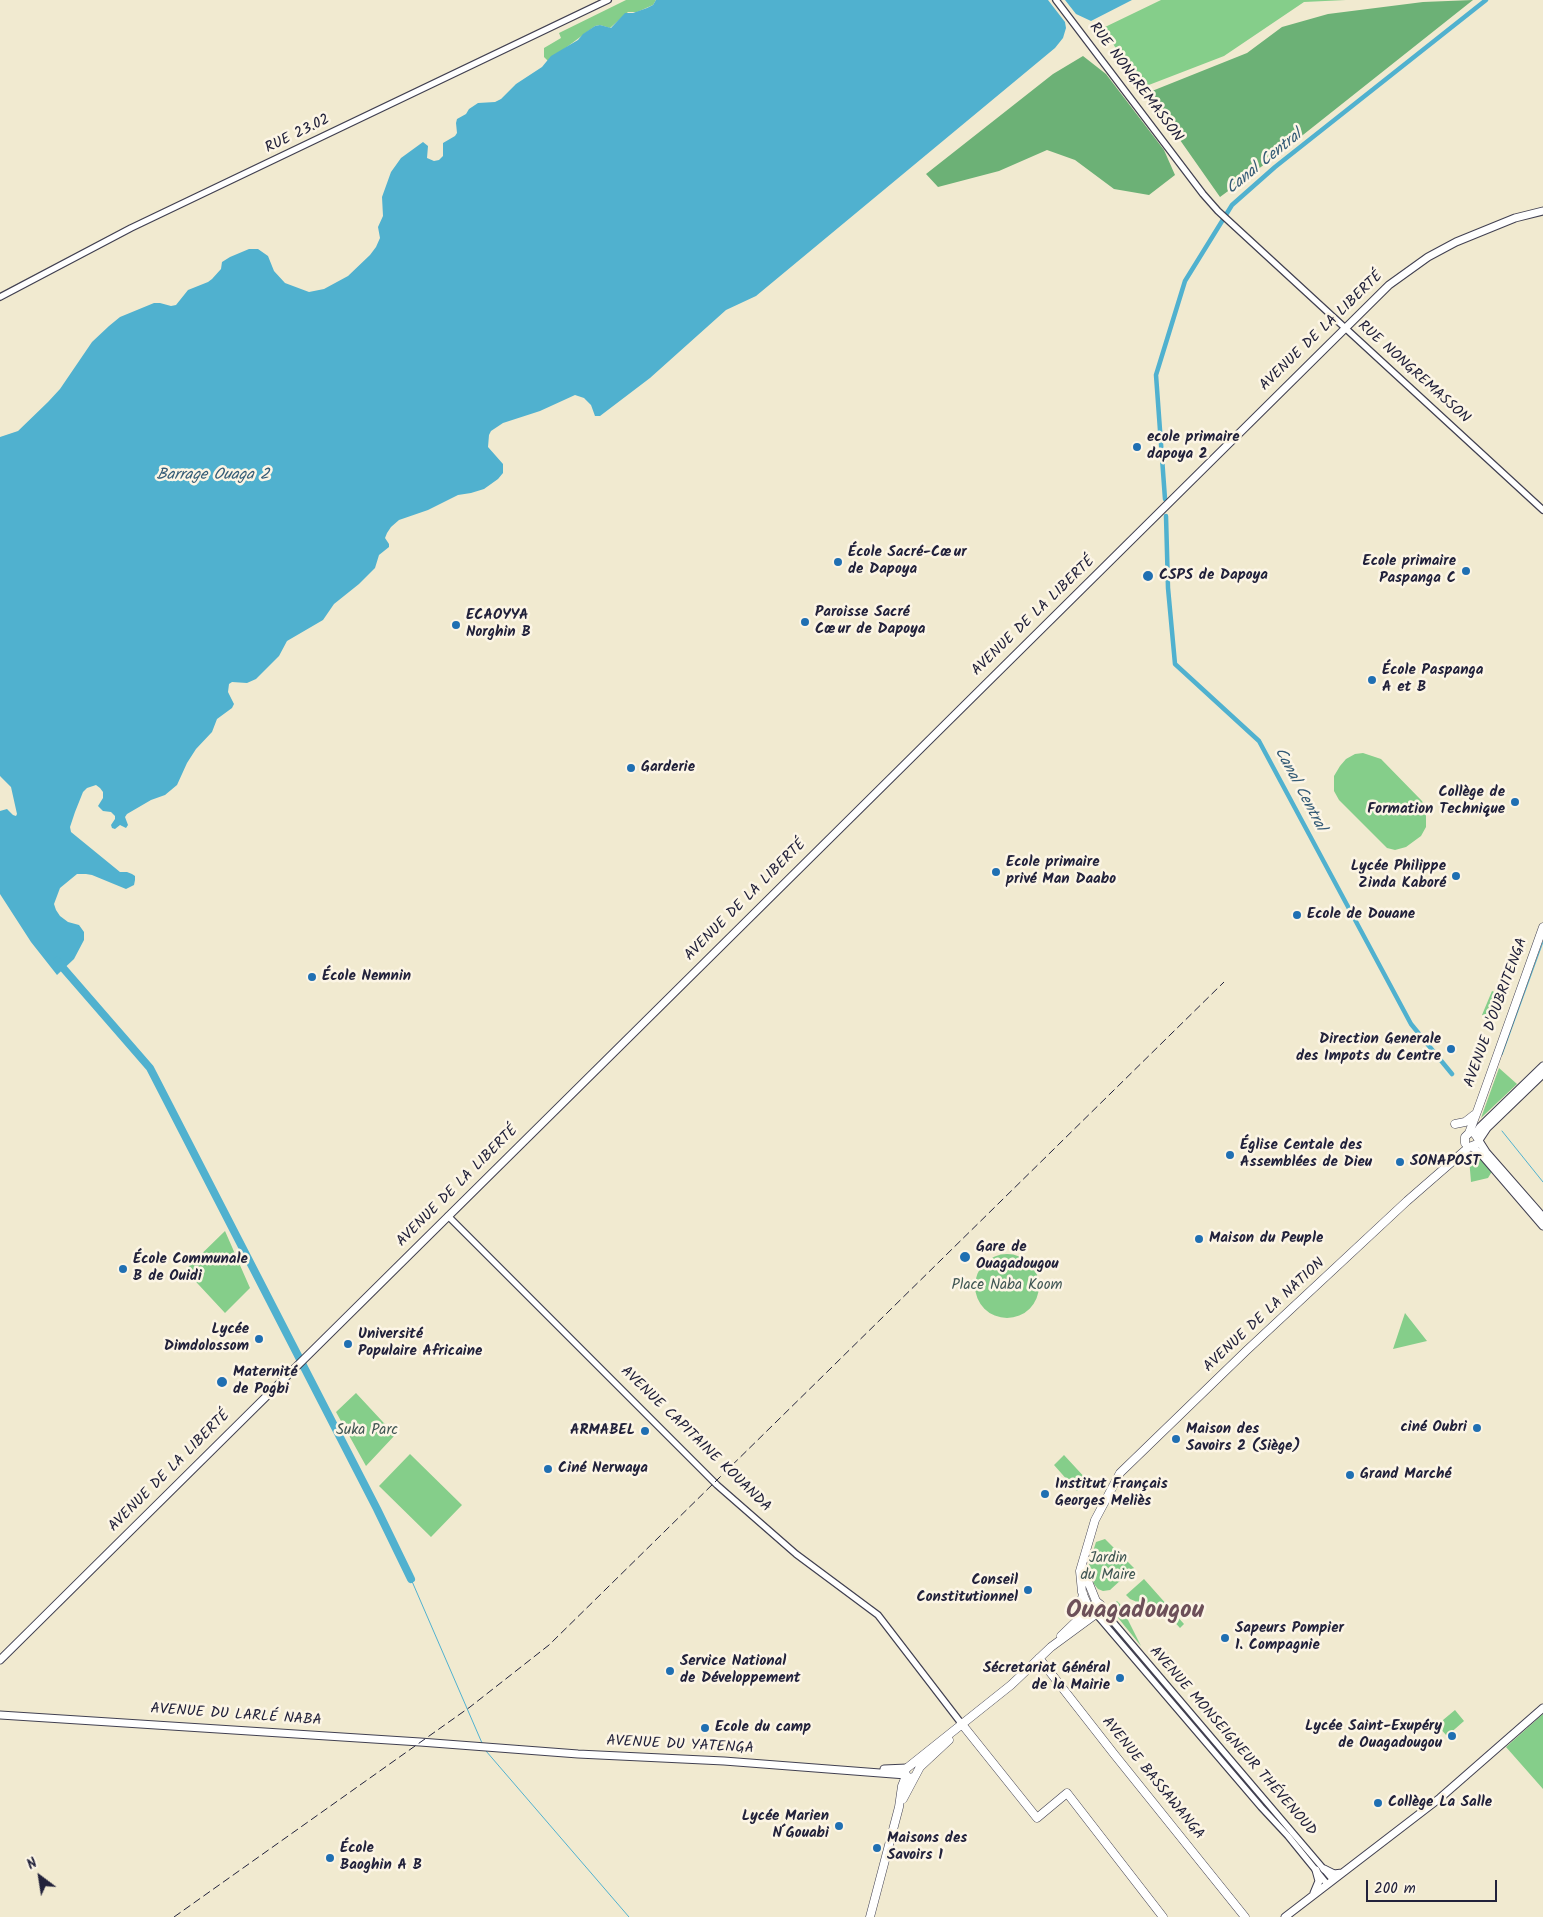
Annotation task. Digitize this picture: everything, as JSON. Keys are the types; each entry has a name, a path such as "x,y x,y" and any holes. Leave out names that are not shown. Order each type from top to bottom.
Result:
{"highway":[{"name":"AVENUE D'OUBRITENGA","path":"1469,1145 1465,1137 1475,1136 1476,1112 1543,927"},
{"path":"1455,1124 1465,1122 1476,1112"},
{"name":"AVENUE DE LA NATION","path":"1083,1594 1080,1579 1091,1530 1116,1479 1127,1466 1308,1293 1407,1201 1446,1168 1469,1145 1475,1136"},
{"path":"1082,1564 1096,1601 1091,1602 1094,1611"},
{"path":"1083,1594 1094,1611"},
{"path":"1076,1620 1083,1594"},
{"path":"1051,1647 1076,1620 1094,1611"},
{"path":"870,1917 899,1807 902,1786 910,1773 1094,1611"},
{"name":"AVENUE BASSAWANGA","path":"1039,1658 1108,1748 1245,1917"},
{"name":"AVENUE CAPITAINE KOUANDA","path":"963,1725 1037,1818 1067,1793 1163,1917"}],"main road":[{"name":"AVENUE DE LA LIBERTÉ","path":"0,1660 832,834 1390,284 1428,257 1479,232 1515,218 1543,211"},
{"path":"1475,1136 1480,1126 1543,1066"},
{"path":"1475,1136 1543,1074"},
{"path":"1475,1136 1486,1152 1543,1217"},
{"path":"1469,1145 1482,1155 1543,1226"},
{"path":"1285,1917 1440,1798 1543,1708"},
{"name":"AVENUE DU LARLÉ NABA","path":"0,1715 471,1745 490,1748"},
{"name":"AVENUE DU YATENGA","path":"490,1748 910,1773"},
{"path":"1313,1894 1318,1883 1316,1870"},
{"path":"1324,1870 1334,1874 1343,1873"}],"street":[{"name":"RUE 23.02","path":"0,297 131,228 608,0"},
{"name":"RUE NONGREMASSON","path":"1056,0 1203,194 1218,211 1543,510"},
{"name":"AVENUE CAPITAINE KOUANDA","path":"448,1216 715,1483 796,1554 878,1615 963,1725"},
{"name":"AVENUE MONSEIGNEUR THÉVENOUD","path":"1094,1611 1147,1662 1308,1855 1324,1870 1330,1882"},
{"path":"1094,1611 1141,1667 1308,1855 1316,1870 1330,1882"},
{"path":"1141,1667 1147,1662"}],"green space":[{"path":"626,0 656,0 653,5 637,12 628,12 610,28 600,25 595,26 548,61 544,57 544,48 561,38 559,33"},
{"path":"1161,0 1346,0 1304,2 1224,56 1141,88 1103,28"},
{"path":"1473,0 1284,150 1220,197 1147,93 1247,53 1282,27 1328,14 1423,2"},
{"path":"1083,56 1106,74 1164,150 1175,175 1149,195 1114,189 1075,160 1047,150 999,171 938,187 926,174 1053,74"},
{"path":"1363,753 1381,759 1422,801 1426,809 1426,827 1421,836 1406,847 1395,850 1387,848 1339,800 1334,791 1334,776 1340,766 1346,759 1355,754"},
{"path":"1492,991 1506,997 1497,1021 1482,1015"},
{"path":"1499,1068 1517,1084 1481,1118"},
{"path":"1474,1152 1491,1170 1491,1173 1488,1178 1471,1182 1469,1158"},
{"path":"225,1231 250,1288 225,1313 185,1270"},
{"name":"Place Naba Koom","path":"1007,1254 1019,1257 1030,1263 1036,1274 1039,1286 1036,1298 1030,1309 1019,1315 1007,1318 995,1315 984,1309 978,1298 975,1286 978,1274 984,1263 995,1257"},
{"path":"1405,1313 1427,1341 1393,1349"},
{"name":"Suka Parc","path":"356,1393 395,1435 366,1466 336,1412"},
{"path":"410,1454 462,1505 431,1537 379,1486"},
{"path":"1064,1455 1088,1481 1077,1491 1054,1465"},
{"name":"Jardin du Maire","path":"1105,1539 1134,1568 1110,1590 1103,1591 1094,1584 1089,1564 1096,1542"},
{"path":"1144,1579 1184,1624 1180,1628 1168,1615 1130,1599 1126,1595"},
{"path":"1117,1601 1120,1604 1141,1646 1110,1608"},
{"path":"1455,1710 1464,1721 1447,1736 1437,1725"},
{"path":"1543,1714 1543,1789 1506,1747"}],"water":[{"name":"Barrage Ouaga 2","path":"656,0 1048,0 1065,22 1066,28 1063,38 1055,48 756,296 726,310 650,378 600,416 595,416 591,405 584,398 575,395 540,411 503,423 491,431 488,447 503,464 503,473 498,479 484,489 458,495 428,510 399,520 391,527 385,538 389,547 379,555 375,568 334,604 323,620 287,641 279,656 256,679 247,683 232,682 229,684 228,692 234,704 232,708 217,719 212,732 196,749 187,763 177,785 165,795 151,800 127,814 125,817 128,825 126,828 120,825 115,829 112,828 111,825 115,816 111,812 103,811 98,806 103,798 103,792 96,785 87,788 83,792 75,812 70,827 71,832 120,872 127,872 135,876 135,880 134,885 126,889 92,875 77,874 60,888 54,904 56,910 68,922 79,925 84,932 84,940 74,959 57,975 31,942 0,894 0,811 7,809 13,815 16,816 17,814 11,787 0,776 0,437 18,431 48,402 60,389 92,342 120,317 154,303 176,305 188,290 212,279 221,269 222,262 230,257 249,249 258,249 268,256 274,271 285,283 309,292 324,289 348,276 376,247 380,238 378,227 383,216 382,197 391,172 401,158 423,142 428,146 427,158 434,161 439,160 443,156 443,143 457,133 457,119 466,114 469,109 478,103 495,102 501,99 516,84 542,67 551,56 578,40 595,26 600,25 611,28 625,13 633,13 647,8 653,5"},
{"path":"1065,0 1132,0 1091,21 1076,14"}],"waterway":[{"name":"Canal Central","path":"1165,499 1156,375 1185,281 1232,205 1275,167 1486,0"},
{"name":"Canal Central","path":"1166,516 1168,588 1175,664 1259,741 1411,1024 1452,1074"},
{"path":"1502,1055 1543,942"},
{"path":"57,961 150,1068 377,1509 411,1579"},
{"name":"Canal Central","path":"1502,1131 1543,1182"},
{"path":"411,1579 482,1743"},
{"path":"486,1751 629,1917"}],"railway":[{"path":"174,1917 470,1707 549,1645 1224,982"}],"place":[{"name":"ecole primaire dapoya 2","path":"1137,447"},
{"name":"École Sacré-Cœur de Dapoya","path":"838,562"},
{"name":"Ecole primaire Paspanga C","path":"1466,571"},
{"name":"CSPS de Dapoya","path":"1148,576"},
{"name":"Paroisse Sacré Cœur de Dapoya","path":"805,622"},
{"name":"ECAOYYA Norghin B","path":"456,625"},
{"name":"École Paspanga A et B","path":"1372,680"},
{"name":"Garderie","path":"631,768"},
{"name":"Collège de Formation Technique","path":"1515,802"},
{"name":"Ecole primaire privé Man Daabo","path":"996,872"},
{"name":"Lycée Philippe Zinda Kaboré","path":"1456,876"},
{"name":"Ecole de Douane","path":"1297,915"},
{"name":"École Nemnin","path":"312,977"},
{"name":"Direction Generale des Impots du Centre","path":"1451,1049"},
{"name":"Église Centale des Assemblées de Dieu","path":"1230,1155"},
{"name":"SONAPOST","path":"1400,1162"},
{"name":"Maison du Peuple","path":"1199,1239"},
{"name":"Gare de Ouagadougou","path":"965,1257"},
{"name":"École Communale B de Ouidi","path":"123,1269"},
{"name":"Lycée Dimdolossom","path":"259,1339"},
{"name":"Université Populaire Africaine","path":"348,1344"},
{"name":"Maternité de Pogbi","path":"222,1382"},
{"name":"ciné Oubri","path":"1477,1428"},
{"name":"ARMABEL","path":"645,1431"},
{"name":"Maison des Savoirs 2 (Siège)","path":"1176,1439"},
{"name":"Ciné Nerwaya","path":"548,1469"},
{"name":"Grand Marché","path":"1350,1475"},
{"name":"Institut Français Georges Meliès","path":"1045,1494"},
{"name":"Conseil Constitutionnel","path":"1028,1590"},
{"name":"Sapeurs Pompier 1. Compagnie","path":"1225,1638"},
{"name":"Service National de Développement","path":"670,1671"},
{"name":"Sécretariat Général de la Mairie","path":"1120,1678"},
{"name":"Ecole du camp","path":"705,1728"},
{"name":"Lycée Saint-Exupéry de Ouagadougou","path":"1452,1736"},
{"name":"Collège La Salle","path":"1378,1803"},
{"name":"Lycée Marien N´Gouabi","path":"839,1826"},
{"name":"Maisons des Savoirs 1","path":"877,1848"},
{"name":"École Baoghin A B","path":"330,1858"}],"district":[{"name":"Ouagadougou","path":"1135,1613"}]}
